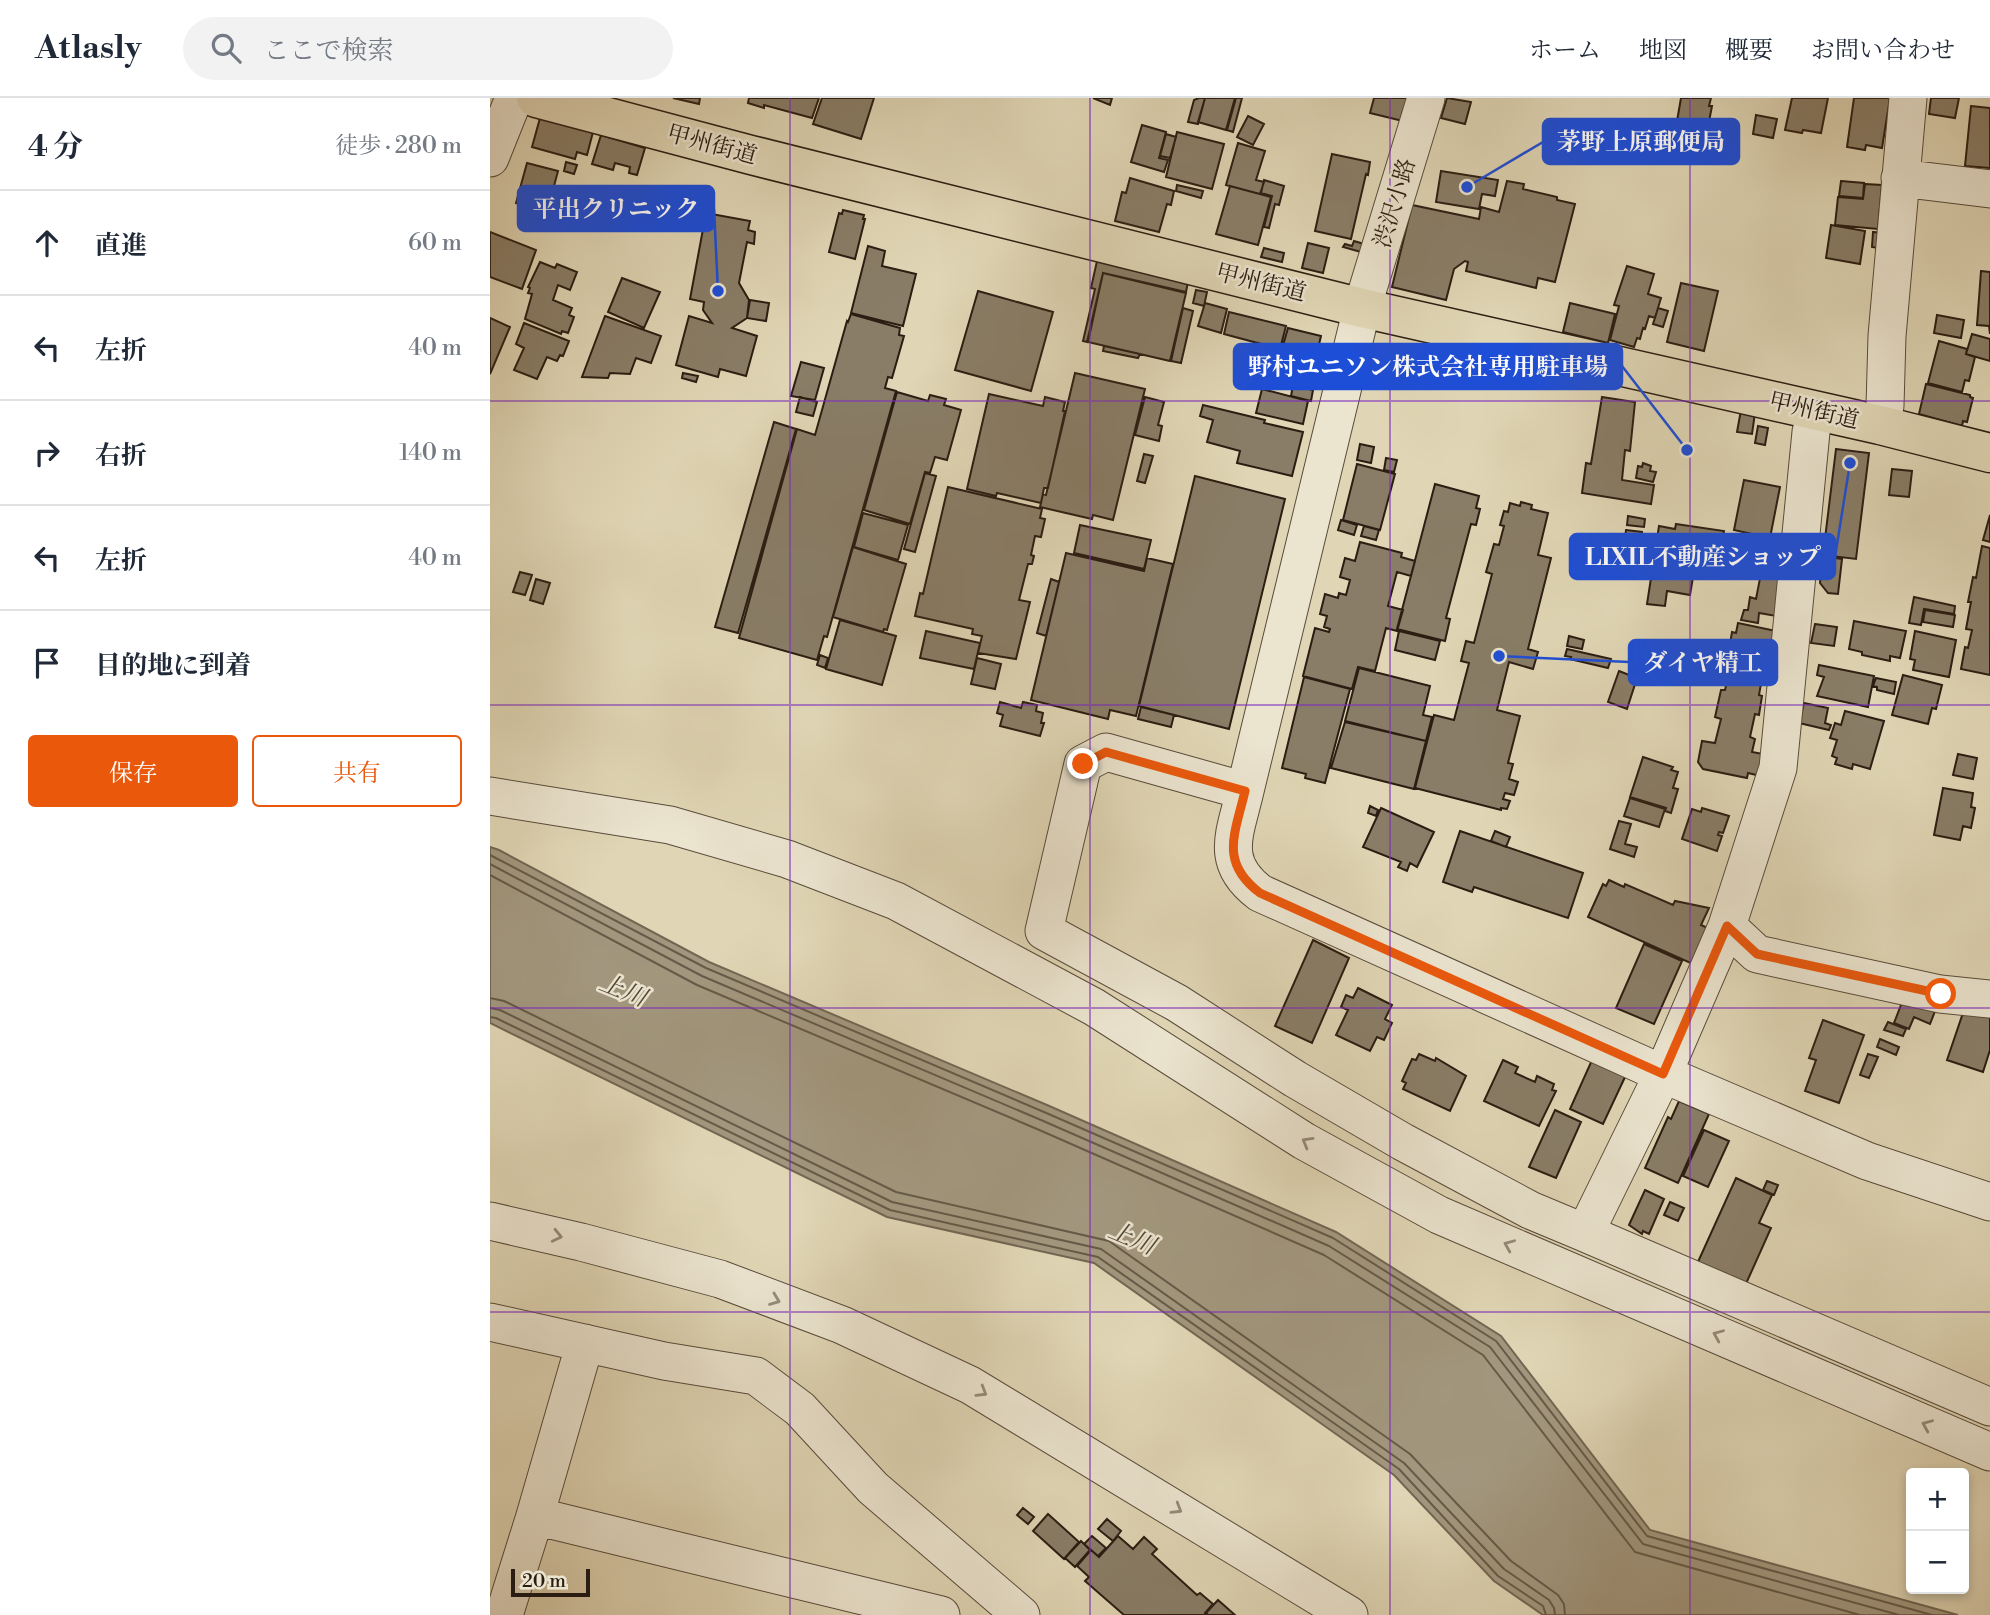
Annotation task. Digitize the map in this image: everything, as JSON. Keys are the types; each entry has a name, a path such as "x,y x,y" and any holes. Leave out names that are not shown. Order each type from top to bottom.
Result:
{"highway":[{"name":"甲州街道","path":"536,98 751,155 1362,308 1880,425 1990,453"}],"street":[{"path":"490,158 514,98"},
{"name":"渋沢小路","path":"1426,98 1362,308 1232,848 1237,869 1246,883 1260,893 1663,1074 1867,1161 1990,1202"},
{"path":"1880,425 1885,406 1888,336 1908,98"},
{"path":"1900,178 1990,189"},
{"path":"1585,1233 1663,1074 1727,926 1778,768 1811,432 1816,411"},
{"path":"1245,791 1106,752 1083,764 1044,931 1177,1003 1295,1079 1403,1142 1530,1210 1990,1407"},
{"path":"490,796 670,825 787,859 896,901 1094,1007 1304,1141 1439,1215 1990,1452"},
{"path":"1727,926 1757,954 1941,994 1990,999"},
{"path":"490,1221 720,1279 842,1325 970,1385 1349,1615"},
{"path":"490,1322 664,1361 756,1377 800,1409 873,1488 1021,1615"},
{"path":"504,1615 585,1343"},
{"path":"535,1516 941,1615"}],"water":[{"name":"上川","path":"490,847 709,962 1047,1105 1336,1232 1501,1336 1650,1530 1958,1615 1543,1615 1494,1581 1394,1475 1094,1263 887,1217 490,1023"}],"building":[{"path":"673,98 700,98 699,104"},
{"path":"749,98 819,98 812,118 748,103"},
{"path":"822,98 874,98 861,139 813,124"},
{"path":"1093,98 1112,98 1110,105"},
{"path":"1205,98 1198,124 1188,122 1194,100"},
{"path":"1205,98 1235,98 1226,130 1198,122"},
{"path":"1236,98 1242,98 1233,132 1227,130"},
{"path":"1374,98 1413,98 1407,122 1370,113"},
{"path":"1447,98 1471,102 1465,124 1441,118"},
{"path":"1681,98 1711,98 1707,132 1676,127"},
{"path":"1792,98 1828,98 1821,133 1785,130"},
{"path":"1854,98 1890,98 1882,148 1866,145 1865,150 1847,147"},
{"path":"1931,98 1959,98 1955,118 1929,114"},
{"path":"1971,106 1990,108 1990,168 1965,166"},
{"path":"1756,115 1777,119 1773,138 1753,134"},
{"path":"1248,116 1264,124 1253,145 1237,137"},
{"path":"540,118 593,132 587,155 577,152 575,159 532,147"},
{"path":"1142,125 1166,132 1159,158 1168,160 1164,172 1131,162"},
{"path":"1177,132 1224,144 1212,189 1166,177"},
{"path":"1166,134 1176,137 1170,158 1160,156"},
{"path":"601,135 645,148 637,175 629,173 630,167 615,163 613,170 592,164"},
{"path":"1238,143 1265,151 1256,180 1264,182 1260,194 1226,185"},
{"path":"1332,154 1370,162 1351,239 1315,231"},
{"path":"566,162 577,165 574,174 564,171"},
{"path":"527,163 558,171 547,212 516,203"},
{"path":"1441,171 1498,180 1495,196 1482,194 1479,209 1436,202"},
{"path":"1130,178 1174,191 1171,205 1167,204 1159,232 1115,221 1122,192 1126,193"},
{"path":"1264,180 1284,186 1279,205 1275,204 1269,228 1264,227 1272,196 1261,193"},
{"path":"1507,181 1524,184 1523,189 1575,204 1555,282 1538,278 1536,288 1466,271 1468,262 1465,261 1454,269 1446,300 1392,287 1412,205 1479,219 1481,207 1499,212"},
{"path":"1841,181 1864,183 1863,198 1839,196"},
{"path":"1865,184 1882,185 1878,229 1835,225 1838,197 1863,199"},
{"path":"1177,185 1203,191 1201,198 1176,191"},
{"path":"1230,186 1271,197 1258,245 1216,234"},
{"path":"843,210 864,215 865,219 855,259 829,252 839,213 842,214"},
{"path":"706,213 750,221 748,230 755,232 754,244 747,242 739,283 749,300 747,318 732,328 757,336 746,376 720,369 718,377 676,365 689,316 712,323 703,310 704,302 690,299"},
{"path":"1831,225 1865,231 1860,264 1826,258"},
{"path":"490,232 536,250 522,289 490,277"},
{"path":"1873,232 1885,233 1884,249 1872,247"},
{"path":"1354,241 1364,244 1361,252 1343,247 1345,244 1352,246"},
{"path":"1308,243 1329,248 1323,273 1302,268"},
{"path":"868,246 885,251 882,266 916,274 903,326 851,313"},
{"path":"1264,248 1284,253 1282,262 1261,257"},
{"path":"1097,261 1188,282 1186,292 1103,273 1087,342 1083,341 1095,289 1091,288"},
{"path":"540,262 555,268 557,264 577,272 570,290 558,285 553,300 572,308 569,315 574,317 568,333 562,331 561,334 525,319 532,294 528,293 528,287"},
{"path":"1627,266 1654,274 1648,294 1661,298 1655,318 1649,316 1634,347 1610,340 1619,306 1614,305"},
{"path":"1981,271 1990,272 1990,334 1989,326 1977,325"},
{"path":"1103,273 1186,293 1170,361 1088,342"},
{"path":"622,278 660,292 644,328 608,312"},
{"path":"1681,283 1718,291 1704,351 1667,342"},
{"path":"1196,290 1207,292 1204,306 1193,303"},
{"path":"978,291 1053,312 1031,391 955,370"},
{"path":"750,300 769,303 766,321 747,318"},
{"path":"1205,303 1227,309 1221,333 1198,326"},
{"path":"1570,303 1615,314 1608,343 1563,332"},
{"path":"1183,308 1193,311 1181,363 1171,361"},
{"path":"1658,308 1668,311 1663,327 1653,324"},
{"path":"1229,312 1286,326 1280,349 1224,334"},
{"path":"851,314 900,328 899,335 904,336 892,378 888,377 885,388 896,391 827,637 824,636 817,660 739,638 797,429 815,435"},
{"path":"1937,315 1964,320 1961,338 1934,333"},
{"path":"605,316 661,336 651,363 636,358 630,374 610,373 608,378 582,377"},
{"path":"490,318 510,327 490,374"},
{"path":"524,323 569,341 563,356 560,355 557,361 547,357 537,379 514,370 524,348 516,344"},
{"path":"1288,328 1321,336 1316,357 1282,349"},
{"path":"1972,334 1990,339 1990,361 1966,354"},
{"path":"1939,341 1967,349 1966,354 1975,357 1969,381 1965,380 1962,392 1928,383"},
{"path":"1104,346 1140,354 1138,358 1103,351"},
{"path":"801,362 824,368 815,400 791,396"},
{"path":"1298,362 1319,366 1313,390 1292,385"},
{"path":"683,373 698,376 696,382 682,378"},
{"path":"1075,373 1145,389 1113,520 1093,515 1092,519 1040,507 1043,494 1046,495"},
{"path":"1926,384 1970,395 1973,398 1967,422 1963,421 1962,426 1919,414"},
{"path":"1293,385 1313,390 1311,401 1291,396"},
{"path":"1262,389 1308,401 1303,424 1256,413"},
{"path":"897,392 928,401 930,395 946,399 944,405 961,410 947,460 935,457 930,473 925,472 910,524 864,510"},
{"path":"989,394 1043,406 1045,397 1065,402 1048,488 1044,488 1041,503 967,489"},
{"path":"800,397 817,402 813,416 796,412"},
{"path":"1145,397 1164,402 1158,425 1162,426 1159,441 1135,435"},
{"path":"1602,397 1635,402 1630,451 1625,450 1622,480 1654,485 1651,504 1582,493 1586,463 1591,464"},
{"path":"1203,405 1303,432 1292,476 1237,463 1240,451 1207,442 1213,420 1200,416"},
{"path":"1741,410 1755,413 1752,434 1737,432"},
{"path":"774,422 796,429 738,633 715,627"},
{"path":"1758,426 1768,428 1765,445 1755,443"},
{"path":"1360,444 1374,447 1371,463 1357,460"},
{"path":"1836,449 1869,453 1856,559 1823,555"},
{"path":"1144,454 1153,456 1145,483 1137,481"},
{"path":"1386,458 1397,460 1394,472 1384,470"},
{"path":"1643,463 1651,466 1650,471 1656,472 1653,482 1636,478 1638,466 1642,467"},
{"path":"1357,464 1395,474 1380,530 1343,520"},
{"path":"1892,469 1912,471 1909,497 1889,495"},
{"path":"925,473 936,476 915,552 904,549"},
{"path":"1195,476 1285,499 1229,729 1139,706"},
{"path":"1744,480 1780,487 1770,538 1734,530"},
{"path":"1435,484 1479,496 1476,508 1480,509 1476,525 1471,524 1446,618 1450,619 1445,641 1397,629"},
{"path":"948,487 1042,509 1040,518 1045,519 1041,537 1035,536 1032,564 1028,564 1019,600 1030,602 1016,659 978,653 982,636 972,634 973,629 915,616 920,593 923,594"},
{"path":"1521,502 1532,505 1531,509 1548,513 1538,555 1551,558 1528,649 1538,652 1533,669 1509,662 1497,710 1520,716 1508,763 1513,764 1509,779 1518,782 1514,795 1505,793 1503,799 1510,801 1507,809 1501,810 1415,788 1434,715 1454,720 1469,663 1461,661 1466,641 1474,643 1492,574 1486,572 1494,544 1499,545 1504,526 1500,525 1504,511 1508,512 1510,503 1520,506"},
{"path":"863,513 908,525 898,560 854,547"},
{"path":"1990,515 1990,542 1983,540"},
{"path":"1628,516 1645,519 1644,527 1627,525"},
{"path":"1341,520 1357,525 1354,535 1338,530"},
{"path":"1676,524 1724,531 1721,551 1698,547 1690,595 1667,591 1665,606 1647,604 1659,526 1675,529"},
{"path":"1080,525 1151,540 1144,569 1074,553"},
{"path":"1364,526 1379,530 1376,540 1361,536"},
{"path":"1626,530 1642,532 1642,540 1625,538"},
{"path":"1360,542 1402,553 1401,557 1415,561 1411,576 1397,572 1388,606 1403,610 1397,631 1386,628 1375,671 1358,667 1352,689 1303,676 1315,628 1329,632 1330,629 1324,627 1327,616 1320,614 1325,594 1338,598 1339,593 1346,595 1350,580 1340,577 1345,558 1355,561"},
{"path":"1982,546 1990,548 1990,675 1961,669 1965,647 1968,648 1972,630 1966,629 1971,602 1968,602"},
{"path":"853,547 906,564 887,630 884,629 883,632 833,617"},
{"path":"1066,553 1144,571 1147,558 1173,564 1136,716 1110,710 1108,719 1031,700"},
{"path":"1823,556 1842,559 1838,594 1828,593 1820,583"},
{"path":"1763,563 1798,569 1776,616 1759,613 1758,623 1741,620 1744,610 1748,610 1750,597 1756,599"},
{"path":"520,572 532,575 525,595 513,592"},
{"path":"536,579 550,583 543,604 530,600"},
{"path":"1051,579 1059,582 1046,636 1037,633"},
{"path":"1914,597 1955,606 1954,614 1924,609 1921,625 1909,623"},
{"path":"1925,610 1955,615 1953,627 1923,622"},
{"path":"840,620 896,636 882,685 826,669"},
{"path":"1854,621 1906,631 1900,658 1890,656 1890,661 1862,655 1862,652 1849,649"},
{"path":"1738,623 1776,631 1772,650 1767,649 1765,660 1732,654 1732,632 1736,633"},
{"path":"1815,624 1837,627 1834,646 1811,643"},
{"path":"926,631 980,643 974,669 920,658"},
{"path":"1399,631 1440,641 1435,660 1395,650"},
{"path":"1915,631 1956,640 1949,677 1913,670 1915,660 1910,659"},
{"path":"1569,636 1584,640 1582,649 1567,646"},
{"path":"1567,649 1611,659 1608,668 1570,659 1571,657 1565,656"},
{"path":"820,655 828,658 825,668 817,665"},
{"path":"977,658 1001,664 995,689 971,684"},
{"path":"1819,665 1874,676 1868,707 1817,696 1824,677 1817,675"},
{"path":"1359,668 1430,686 1423,715 1432,717 1426,741 1345,721"},
{"path":"1619,671 1637,678 1627,709 1608,702"},
{"path":"1743,673 1762,678 1759,715 1755,714 1750,737 1755,739 1752,752 1774,756 1769,778 1748,773 1747,778 1703,769 1698,762 1702,741 1715,743 1721,719 1715,717 1721,690 1725,690 1728,677 1742,680"},
{"path":"1903,675 1942,685 1936,709 1932,708 1928,724 1892,715"},
{"path":"1304,677 1350,689 1325,783 1305,778 1306,774 1282,768"},
{"path":"1876,678 1896,682 1894,694 1877,690 1877,687 1873,686"},
{"path":"1000,702 1021,708 1023,702 1037,705 1036,711 1043,713 1041,723 1044,723 1040,736 1000,726 1003,715 997,713"},
{"path":"1804,703 1828,708 1825,723 1831,725 1829,730 1799,723"},
{"path":"1141,707 1174,715 1171,727 1138,719"},
{"path":"1845,711 1884,721 1870,769 1853,764 1852,769 1835,764 1837,758 1832,756 1837,740 1830,738 1835,723 1841,725"},
{"path":"1345,722 1426,741 1414,789 1331,768"},
{"path":"1958,754 1977,758 1973,779 1953,775"},
{"path":"1643,757 1673,767 1671,770 1678,772 1673,788 1678,789 1671,813 1665,811 1666,808 1630,797"},
{"path":"1943,788 1973,793 1971,807 1975,808 1971,828 1963,826 1960,840 1934,835"},
{"path":"1630,798 1665,809 1659,827 1624,816"},
{"path":"1370,806 1378,810 1376,816 1368,813"},
{"path":"1381,808 1434,832 1417,867 1410,863 1407,871 1398,867 1401,862 1363,847"},
{"path":"1702,808 1729,816 1723,833 1719,832 1718,835 1722,836 1717,851 1682,839 1692,809 1701,812"},
{"path":"1619,821 1631,824 1625,844 1637,847 1634,857 1610,849"},
{"path":"1460,831 1583,873 1568,918 1474,887 1472,892 1443,882"},
{"path":"1495,831 1510,837 1506,847 1491,841"},
{"path":"1609,880 1673,905 1675,901 1709,908 1701,925 1712,930 1695,965 1588,917 1603,884 1606,886"},
{"path":"1313,940 1349,958 1312,1043 1275,1026"},
{"path":"1644,944 1682,961 1654,1024 1616,1008"},
{"path":"1358,988 1392,1005 1385,1019 1392,1023 1384,1040 1377,1037 1370,1051 1336,1035 1348,1010 1341,1007 1346,995 1353,998"},
{"path":"1903,1000 1937,1006 1930,1024 1914,1017 1909,1029 1894,1023"},
{"path":"1967,1001 1990,1008 1990,1050 1983,1072 1947,1060"},
{"path":"1823,1020 1864,1035 1839,1103 1805,1091 1816,1060 1809,1058"},
{"path":"1888,1022 1906,1029 1903,1036 1884,1030"},
{"path":"1880,1039 1899,1047 1896,1055 1877,1047"},
{"path":"1419,1054 1435,1061 1436,1058 1466,1076 1450,1111 1403,1089 1406,1083 1402,1081 1412,1059 1416,1060"},
{"path":"1868,1054 1878,1057 1869,1078 1860,1075"},
{"path":"1503,1060 1518,1067 1515,1073 1535,1082 1537,1076 1554,1084 1552,1090 1556,1091 1539,1126 1484,1101"},
{"path":"1592,1060 1626,1075 1603,1124 1570,1109"},
{"path":"1679,1101 1709,1114 1678,1183 1645,1168 1668,1117 1671,1119"},
{"path":"1555,1110 1581,1122 1556,1178 1529,1167"},
{"path":"1704,1130 1729,1141 1708,1187 1683,1176"},
{"path":"1736,1178 1772,1195 1759,1223 1771,1228 1745,1286 1697,1264"},
{"path":"1767,1181 1778,1185 1774,1195 1763,1190"},
{"path":"1645,1190 1664,1199 1649,1234 1643,1231 1642,1234 1629,1225"},
{"path":"1670,1202 1684,1208 1678,1221 1664,1215"},
{"path":"1023,1508 1034,1517 1028,1524 1017,1515"},
{"path":"1048,1514 1079,1542 1064,1559 1033,1531"},
{"path":"1107,1519 1121,1531 1113,1541 1098,1529"},
{"path":"1092,1536 1106,1548 1098,1556 1084,1544"},
{"path":"1118,1536 1133,1549 1144,1537 1157,1549 1152,1554 1197,1595 1200,1593 1213,1604 1205,1613 1207,1615 1124,1615 1085,1581 1089,1577 1077,1566 1091,1550 1099,1557"},
{"path":"1081,1541 1090,1550 1075,1567 1065,1558"},
{"path":"1218,1600 1235,1615 1208,1615 1206,1613"}],"place":[{"name":"茅野上原郵便局","path":"1467,187"},
{"name":"平出クリニック","path":"718,291"},
{"name":"野村ユニソン株式会社専用駐車場","path":"1687,450"},
{"name":"LIXIL不動産ショップ","path":"1850,463"},
{"name":"ダイヤ精工","path":"1499,656"}],"route":[{"path":"1083,764 1106,752 1245,791 1232,848 1237,869 1246,883 1260,893 1663,1074 1727,926 1757,954 1941,994"}]}
